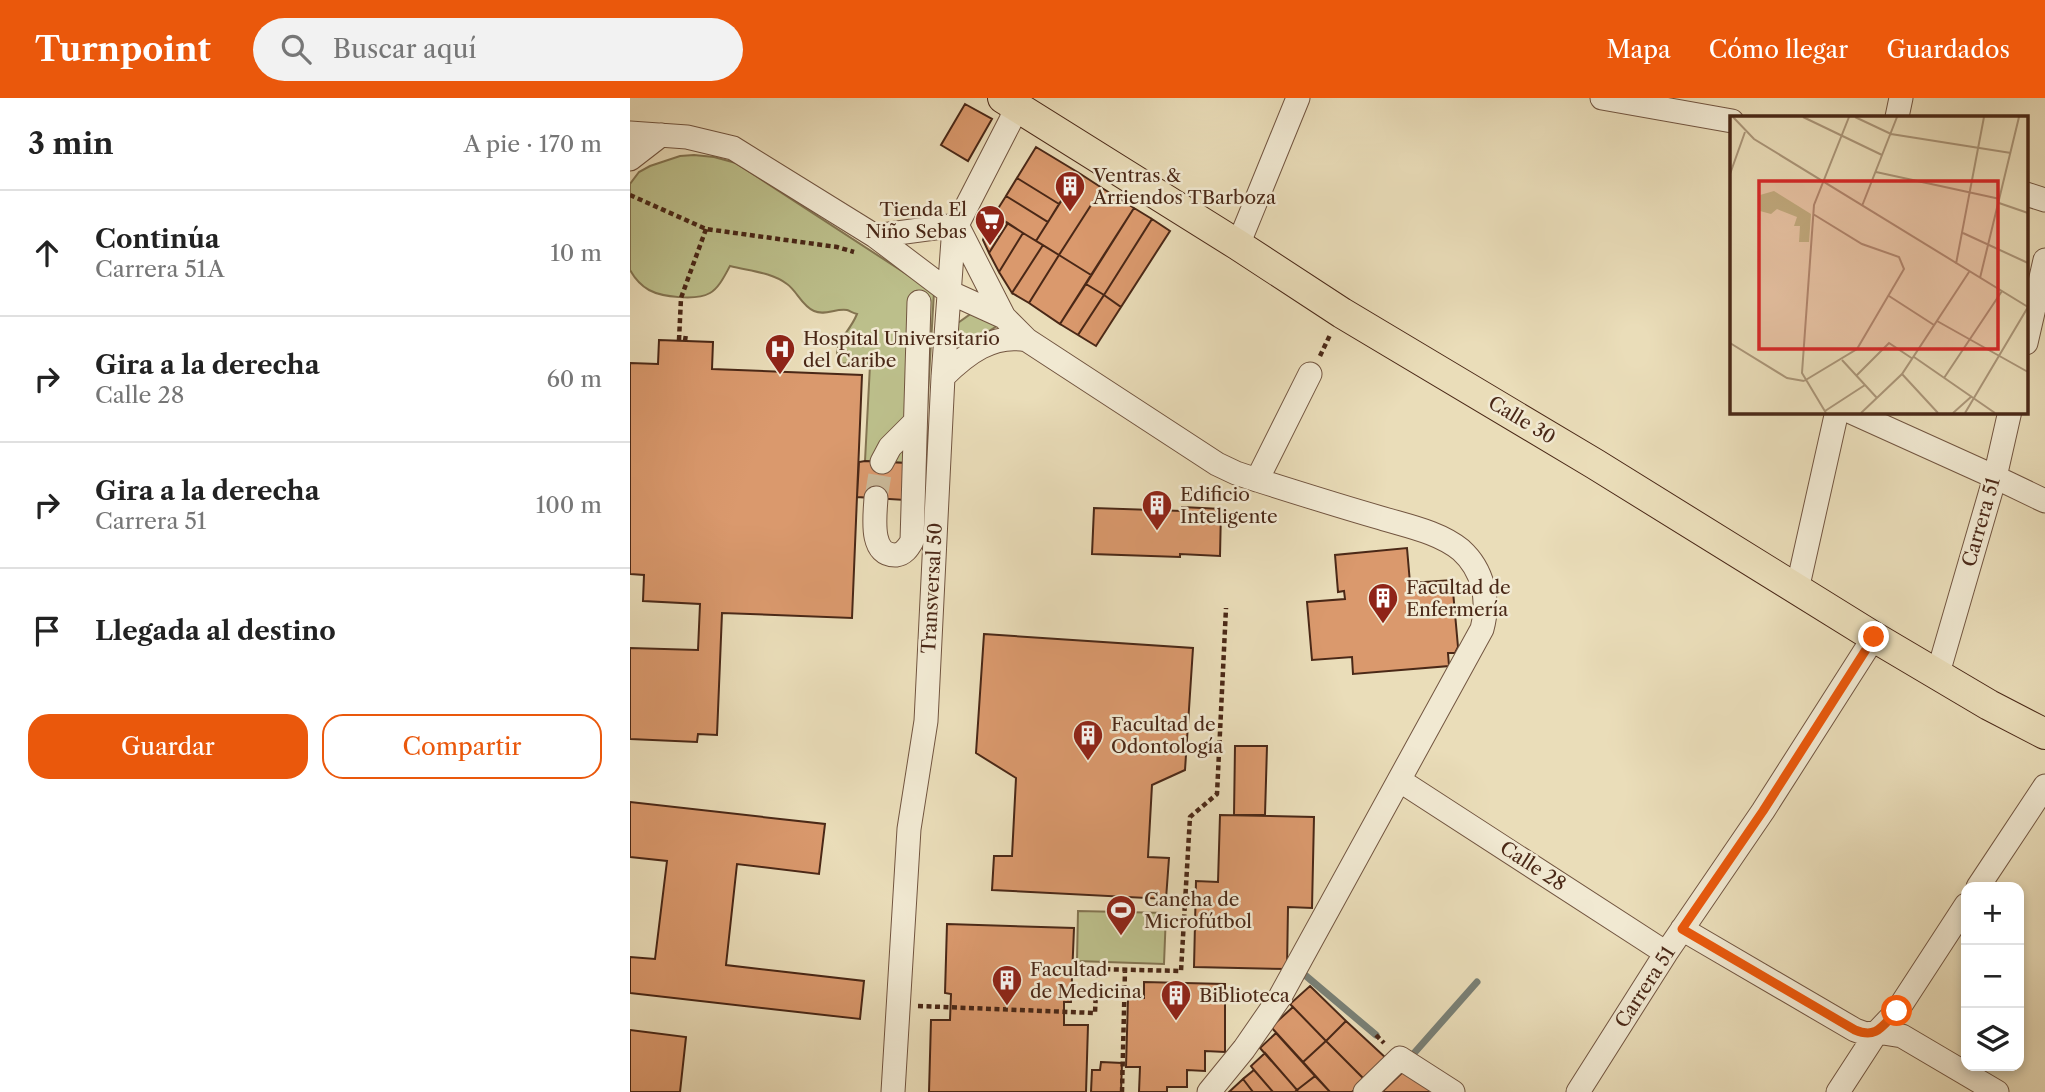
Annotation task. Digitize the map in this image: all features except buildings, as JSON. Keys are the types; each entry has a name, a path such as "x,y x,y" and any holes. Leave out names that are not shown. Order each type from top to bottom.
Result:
{"main road":[{"name":"Calle 30","path":"1012,100 1342,313 1595,464 1874,637 1989,705 2045,734"}],"street":[{"path":"1238,245 1298,98"},
{"path":"1602,98 1730,121"},
{"path":"1897,116 1900,98"},
{"name":"Transversal 50","path":"893,1092 909,830 926,720 943,377 953,240 957,225 1011,120 1012,100"},
{"path":"630,133 687,136 733,148 868,245 949,292 1004,317"},
{"path":"630,159 661,135"},
{"path":"2028,195 2045,200"},
{"path":"868,245 957,225 1004,317 1027,340 1217,464 1257,481 1430,533 1458,548 1476,568 1482,581 1485,596 1485,620 1482,629 1280,997 1244,1049 1209,1092"},
{"path":"2028,334 2045,260"},
{"path":"876,498 876,536 879,547 893,555 902,554 912,541 919,302"},
{"path":"943,377 965,356 992,342 1012,337 1027,340"},
{"path":"1257,481 1310,374"},
{"path":"1797,590 1837,413"},
{"path":"1853,413 2045,501"},
{"name":"Carrera 51","path":"1938,673 1995,477 2010,413"},
{"path":"882,462 890,447 915,422"},
{"name":"Carrera 51","path":"1578,1092 1874,637"},
{"name":"Calle 28","path":"1399,780 1666,953"},
{"path":"1981,882 2045,786"},
{"path":"1838,1092 1877,1032 1897,1011 1961,913"},
{"path":"1682,929 1855,1030 1866,1034 1877,1032 1902,1036 1997,1092"},
{"path":"1365,1092 1400,1058 1452,1092"}],"path":[{"path":"630,195 706,229 837,247 868,245"},
{"path":"686,334 682,341 681,298 706,229"},
{"path":"1310,374 1342,313"},
{"path":"899,1005 1095,1013 1097,969 1181,971 1190,817 1217,794 1226,608"},
{"path":"1122,1092 1125,970"}],"green space":[{"path":"694,155 736,163 934,292 924,461 865,461 870,365 837,363 840,342 857,314 847,310 822,313 814,311 781,280 730,266 713,291 696,297 670,296 655,292 636,279 630,270 630,184 639,172 650,166 680,156"},
{"path":"972,313 1000,324 953,354 955,325"},
{"name":"Cancha de Microfútbol","path":"1078,911 1166,913 1164,964 1077,961"}],"waterway":[{"path":"1299,970 1376,1035"},
{"path":"1408,1060 1477,982"}],"tunnel":[{"path":"876,498 882,462"}],"place":[{"name":"Ventras & Arriendos TBarboza","path":"1070,213"},
{"name":"Tienda El Niño Sebas","path":"990,247"},
{"name":"Hospital Universitario del Caribe","path":"780,376"},
{"name":"Edificio Inteligente","path":"1157,532"},
{"name":"Facultad de Enfermería","path":"1383,625"},
{"name":"Facultad de Odontología","path":"1088,762"},
{"name":"Cancha de Microfútbol","path":"1121,937"},
{"name":"Facultad de Medicina","path":"1007,1007"},
{"name":"Biblioteca","path":"1176,1022"}],"route":[{"path":"1874,637 1763,811 1682,929 1855,1030 1866,1034 1877,1032 1897,1011"}]}
